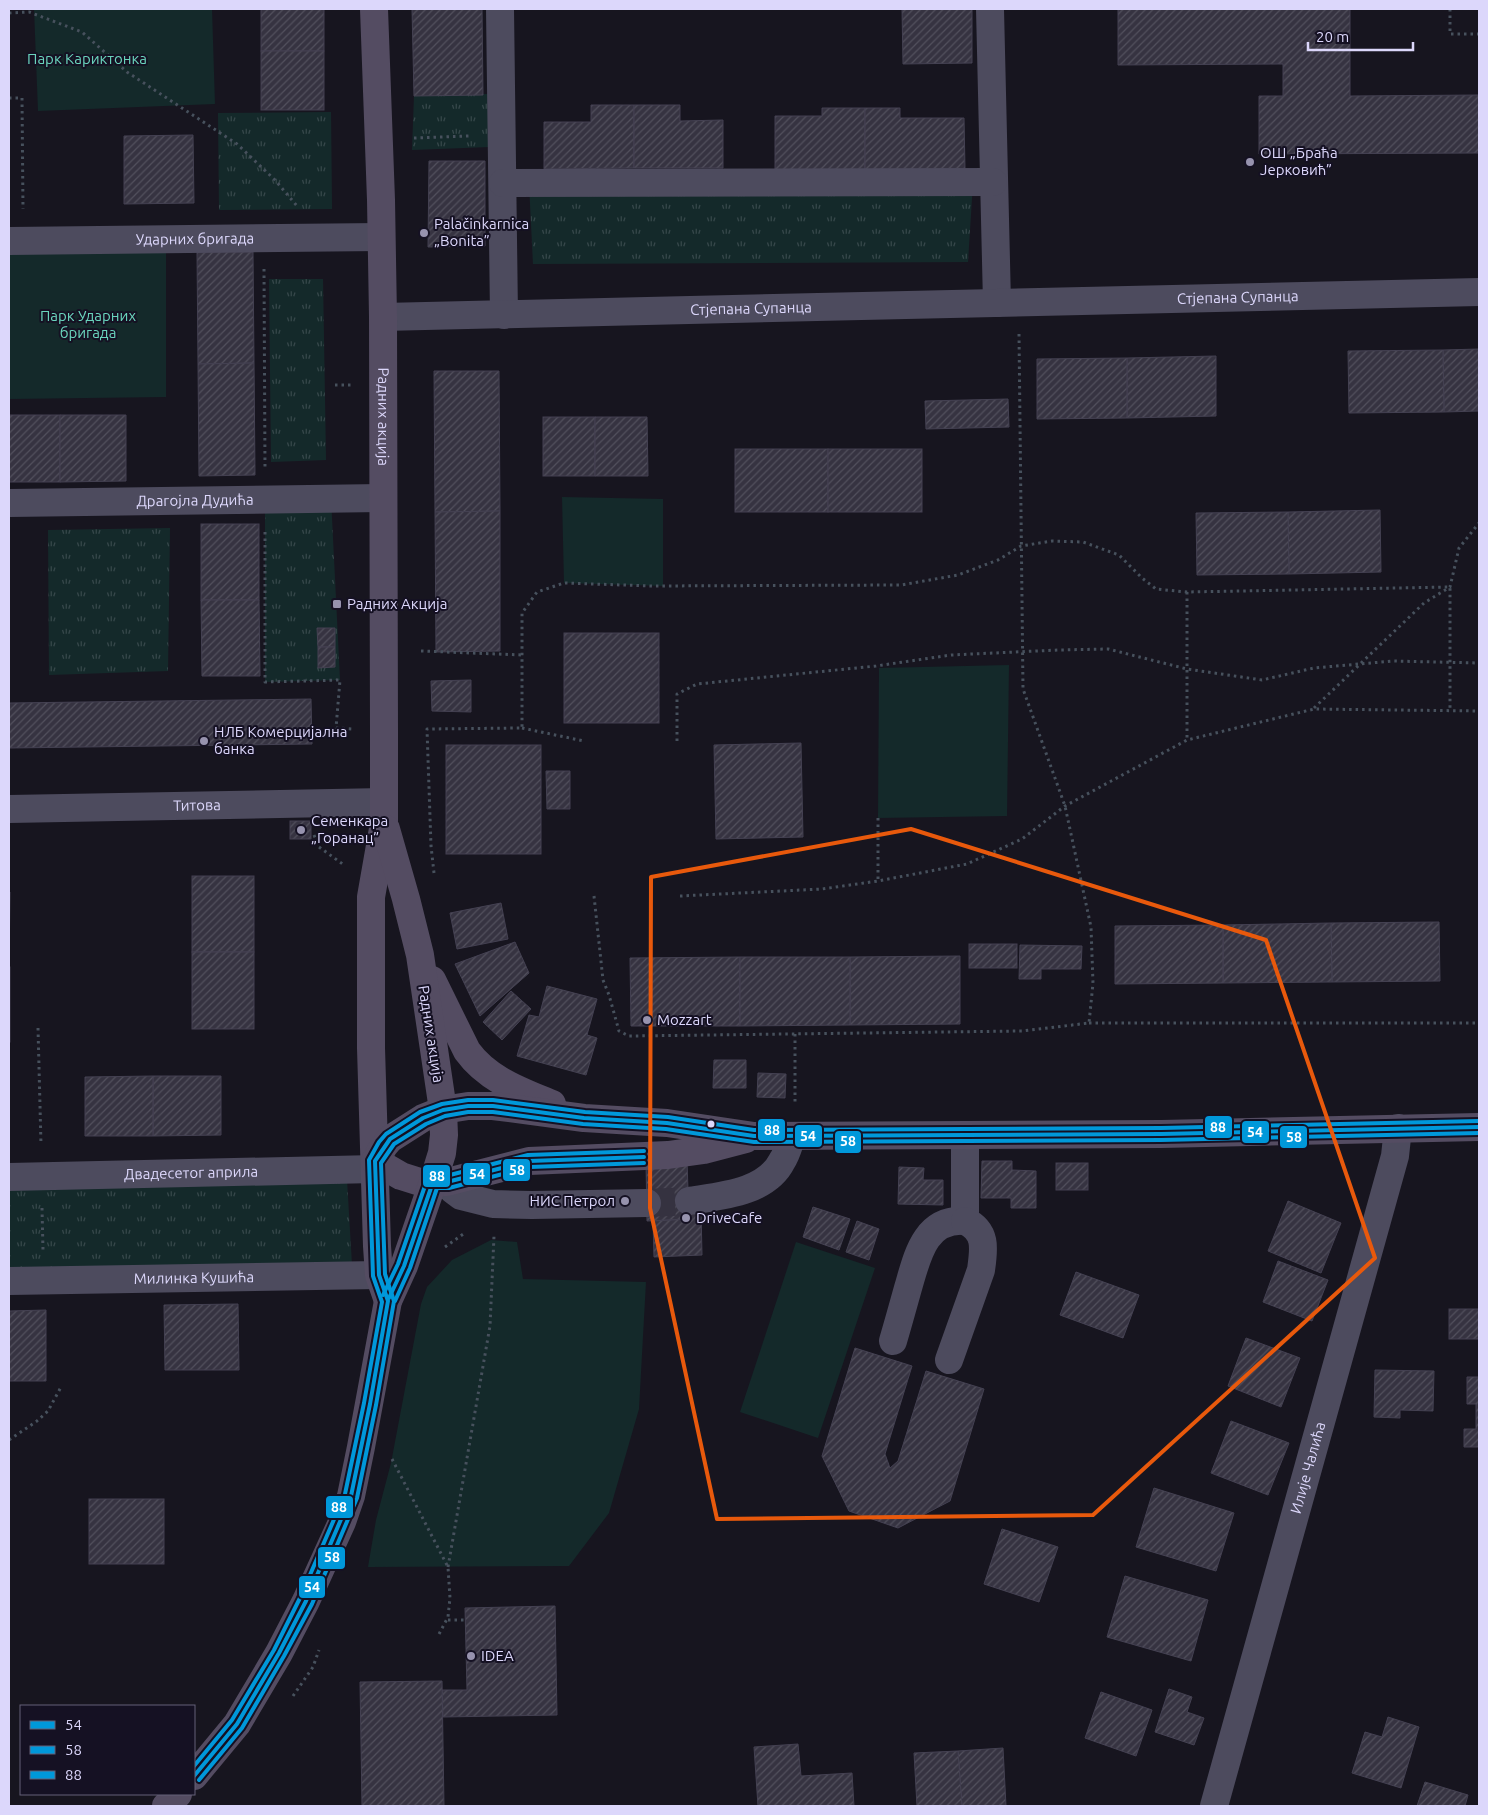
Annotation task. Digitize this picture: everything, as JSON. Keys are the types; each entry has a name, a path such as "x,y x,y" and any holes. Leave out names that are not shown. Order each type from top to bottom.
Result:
{"main road":[{"name":"Радних акција","path":"374,9 383,317 384,812 371,897 371,1048 379,1275 388,1301"},
{"name":"Радних акција","path":"195,1775 237,1724 279,1653 306,1601 342,1522 351,1496 362,1447 388,1301 440,1182 444,1135 443,1110 420,955 384,812"},
{"path":"420,955 472,1059 505,1084 584,1118"},
{"path":"754,1136 704,1150 668,1155 529,1161 440,1182 420,1182 375,1165 384,1146 390,1139 423,1118 443,1110 468,1106 493,1106 584,1118 667,1123 754,1136 1160,1134 1479,1127"},
{"path":"166,1806 177,1795"}],"street":[{"path":"500,9 504,315"},
{"path":"990,9 997,303"},
{"path":"503,183 993,182"},
{"name":"Ударних бригада","path":"16,241 381,237"},
{"name":"Стјепана Супанца","path":"383,317 1479,292"},
{"name":"Драгојла Дудића","path":"9,503 382,498"},
{"name":"Титова","path":"9,809 384,812"},
{"name":"Илије Чалића","path":"1214,1806 1395,1156 1398,1128"},
{"path":"965,1135 965,1220"},
{"path":"689,1201 726,1195 750,1188 768,1178 782,1162 792,1136"},
{"name":"Двадесетог априла","path":"9,1177 375,1165"},
{"path":"440,1182 461,1196 493,1204 532,1206 647,1203"},
{"path":"892,1341 917,1256 923,1242 931,1232 940,1226 949,1222 965,1220 978,1229 981,1234 984,1247 983,1259 981,1270 949,1360"},
{"name":"Милинка Кушића","path":"9,1282 379,1275"}],"path":[{"path":"1450,9 1450,34 1479,34"},
{"path":"9,13 28,12 82,32 127,72 237,144 275,180 324,237"},
{"path":"9,98 22,98 16,241"},
{"path":"414,138 502,136"},
{"path":"1019,327 1023,689 1065,806 1091,927 1093,983 1089,1023"},
{"path":"1450,710 1450,587 1459,548 1479,523"},
{"path":"522,728 522,612 537,592 564,584 652,586 901,585 958,575 998,560 1021,546 1052,540 1083,542 1119,555 1156,589 1187,592 1450,587"},
{"path":"1314,709 1424,603 1450,587"},
{"path":"1187,592 1187,740"},
{"path":"678,741 677,694 697,684 839,670 951,655 1108,649 1187,669 1262,680 1314,668 1393,661 1479,663"},
{"path":"421,651 522,655"},
{"path":"680,896 822,889 878,881 967,864 1022,839 1065,806 1187,740 1314,709 1479,711"},
{"path":"435,881 431,846 427,729 522,728 584,741"},
{"path":"878,818 878,881"},
{"path":"594,896 603,980 619,1031 630,1036 1022,1031 1089,1023 1479,1023"},
{"path":"38,1028 43,1255"},
{"path":"795,1034 795,1086"},
{"path":"438,1636 448,1620 450,1598 448,1567 490,1326 494,1234"},
{"path":"9,1440 48,1411 61,1387"},
{"path":"392,1458 448,1567"},
{"path":"448,1620 466,1620"}],"highlighted area":[{"path":"911,829 1266,940 1375,1258 1093,1515 717,1519 650,1208 651,877"}],"green space":[{"name":"Парк Кариктонка","path":"34,9 212,9 215,104 38,111"},
{"path":"488,94 489,147 412,150 414,96"},
{"path":"331,112 332,209 219,210 218,113"},
{"path":"973,182 968,262 533,264 529,183"},
{"name":"Парк Ударних бригада","path":"166,250 166,397 9,399 9,252"},
{"path":"269,279 323,279 326,460 271,462"},
{"path":"562,497 663,499 663,586 564,583"},
{"path":"331,498 340,680 265,682 265,500"},
{"path":"170,528 168,671 49,675 48,530"},
{"path":"1009,665 1007,816 878,818 879,668"},
{"path":"347,1180 352,1265 9,1272 9,1188"},
{"path":"491,1240 517,1242 523,1279 646,1282 639,1409 609,1513 569,1566 368,1567 376,1520 391,1463 421,1304 427,1287 452,1260"},
{"path":"796,1242 875,1268 818,1438 740,1412"}],"building":[{"path":"261,9 324,9 324,51 261,51"},
{"path":"412,9 482,9 483,95 414,96"},
{"path":"902,9 972,9 972,63 903,64"},
{"path":"1118,9 1350,9 1350,96 1479,95 1479,153 1259,154 1259,96 1283,96 1283,64 1118,65"},
{"path":"261,51 324,51 324,110 261,110"},
{"path":"591,105 634,105 634,168 544,169 544,122 591,122"},
{"path":"634,105 680,105 680,121 723,120 723,168 634,168"},
{"path":"822,108 865,108 865,170 775,170 775,116 822,116"},
{"path":"865,108 900,108 900,118 964,118 965,169 865,170"},
{"path":"193,135 194,203 124,204 124,136"},
{"path":"429,161 485,161 485,246 428,247"},
{"path":"197,252 253,252 254,363 198,364"},
{"path":"1479,349 1479,411 1444,412 1443,350"},
{"path":"1443,350 1444,412 1349,413 1348,351"},
{"path":"1216,356 1216,416 1127,418 1127,358"},
{"path":"1127,358 1127,418 1037,419 1037,359"},
{"path":"254,363 255,475 199,476 198,364"},
{"path":"434,371 499,371 500,511 435,512"},
{"path":"1008,399 1009,427 926,429 925,401"},
{"path":"9,415 60,415 60,482 9,482"},
{"path":"60,415 126,415 126,481 60,482"},
{"path":"543,417 595,417 595,476 543,476"},
{"path":"595,417 647,417 648,476 595,476"},
{"path":"735,449 828,449 828,512 735,512"},
{"path":"828,449 922,449 922,512 828,512"},
{"path":"1380,510 1381,572 1289,574 1288,512"},
{"path":"500,511 500,651 436,652 435,512"},
{"path":"1288,512 1289,574 1197,575 1196,513"},
{"path":"201,524 259,524 259,600 201,600"},
{"path":"201,600 259,600 260,676 202,676"},
{"path":"317,628 335,628 335,647 318,647"},
{"path":"564,633 659,633 659,723 564,723"},
{"path":"318,647 335,647 335,667 318,668"},
{"path":"471,680 471,712 432,711 431,681"},
{"path":"311,699 312,744 9,748 9,703"},
{"path":"801,743 803,837 716,839 714,745"},
{"path":"446,745 541,745 541,854 446,854"},
{"path":"546,771 570,771 570,809 547,809"},
{"name":"Семенкара „Горанац”","path":"290,821 311,821 311,839 290,839"},
{"path":"192,876 254,876 254,952 192,952"},
{"path":"9,892 10,892 9,967"},
{"path":"501,903 508,939 457,949 450,913"},
{"path":"1439,922 1440,981 1332,982 1331,923"},
{"path":"1331,923 1332,982 1223,983 1223,925"},
{"path":"1223,925 1223,983 1115,984 1115,926"},
{"path":"515,942 529,973 480,1016 455,964"},
{"path":"969,944 1017,944 1017,968 969,968"},
{"path":"1020,945 1082,946 1081,969 1041,969 1041,979 1019,979"},
{"path":"192,952 254,952 254,1029 192,1029"},
{"path":"960,956 960,1024 850,1025 850,957"},
{"path":"740,957 740,1026 631,1026 630,958"},
{"path":"740,957 850,957 850,1025 740,1026"},
{"path":"10,967 10,1042 9,1042"},
{"path":"547,986 597,999 587,1035 597,1038 586,1075 517,1056 529,1015 539,1017"},
{"path":"511,991 531,1009 502,1040 483,1022"},
{"path":"714,1060 746,1060 746,1088 713,1088"},
{"path":"758,1073 786,1074 785,1098 757,1097"},
{"path":"153,1076 221,1076 221,1135 153,1136"},
{"path":"153,1076 153,1136 85,1136 85,1077"},
{"path":"687,1161 689,1219 647,1221 646,1162"},
{"path":"982,1161 1012,1161 1012,1170 1036,1171 1036,1208 1011,1208 1011,1198 981,1198"},
{"path":"1056,1163 1088,1163 1088,1190 1056,1190"},
{"path":"899,1167 924,1168 923,1180 943,1180 943,1205 898,1204"},
{"path":"1288,1201 1341,1223 1321,1273 1268,1251"},
{"path":"813,1207 850,1219 839,1250 803,1237"},
{"path":"689,1211 701,1211 702,1255 654,1257 653,1221 689,1219"},
{"path":"857,1221 879,1229 869,1260 846,1252"},
{"path":"1278,1261 1328,1280 1312,1321 1263,1302"},
{"path":"1076,1272 1139,1295 1123,1338 1060,1315"},
{"path":"238,1304 239,1370 165,1370 164,1305"},
{"path":"1449,1309 1479,1309 1479,1339 1449,1339"},
{"path":"46,1310 46,1381 9,1381 9,1311"},
{"path":"1246,1338 1300,1358 1281,1407 1228,1386"},
{"path":"855,1348 912,1366 885,1454 890,1468 898,1461 926,1371 984,1389 950,1501 898,1528 849,1511 822,1456"},
{"path":"1375,1370 1434,1371 1433,1411 1400,1410 1400,1418 1374,1417"},
{"path":"1467,1377 1479,1377 1479,1447 1464,1447 1464,1429 1476,1429 1476,1404 1467,1404"},
{"path":"1231,1421 1289,1443 1268,1495 1211,1473"},
{"path":"1154,1488 1234,1513 1216,1571 1136,1547"},
{"path":"89,1499 164,1499 164,1564 89,1564"},
{"path":"1002,1529 1058,1547 1039,1602 984,1584"},
{"path":"1125,1576 1208,1600 1191,1661 1107,1637"},
{"path":"555,1606 557,1715 443,1717 442,1690 467,1690 465,1608"},
{"path":"442,1681 444,1806 362,1806 360,1682"},
{"path":"1169,1689 1192,1697 1187,1712 1204,1718 1194,1745 1155,1732"},
{"path":"1101,1692 1152,1710 1136,1756 1085,1738"},
{"path":"1388,1717 1419,1727 1401,1788 1352,1773 1365,1732 1382,1737"},
{"path":"798,1744 801,1776 852,1773 854,1806 758,1806 754,1747"},
{"path":"1003,1748 1006,1806 962,1806 958,1751"},
{"path":"958,1751 962,1806 917,1806 914,1753"},
{"path":"1425,1782 1468,1795 1465,1806 1417,1806"}],"tunnel":[{"path":"647,1203 689,1201"}],"transit line":[{"name":"88","path":"195,1765 232,1720 274,1650 300,1598 345,1494 382,1302 373,1276 369,1160 386,1134 420,1112 442,1104 468,1100 493,1100 585,1112 668,1117 754,1130 1161,1128 1479,1121"},
{"name":"54","path":"195,1775 237,1724 279,1653 306,1601 351,1496 370,1404 388,1301 379,1275 375,1161 390,1139 423,1118 443,1110 468,1106 493,1106 584,1118 667,1123 754,1136 1161,1134 1479,1127"},
{"name":"58","path":"199,1780 242,1728 284,1656 312,1604 357,1498 376,1405 394,1301 385,1274 381,1163 394,1144 426,1124 445,1116 468,1112 493,1112 583,1124 666,1129 754,1142 1161,1140 1479,1133"},
{"name":"88","path":"383,1295 398,1264 430,1176 446,1176 528,1155 644,1151"},
{"name":"54","path":"389,1298 404,1266 433,1182 447,1182 529,1161 644,1157"},
{"name":"58","path":"395,1301 410,1268 437,1188 449,1188 530,1167 644,1163"}],"place":[{"name":"ОШ „Браћа Јерковић”","path":"1250,162"},
{"name":"Palačinkarnica „Bonita”","path":"424,233"},
{"name":"Радних Акција","path":"337,604"},
{"name":"НЛБ Комерцијална банка","path":"204,741"},
{"name":"Семенкара „Горанац”","path":"301,830"},
{"name":"Mozzart","path":"647,1020"},
{"name":"НИС Петрол","path":"625,1201"},
{"name":"DriveCafe","path":"686,1218"},
{"name":"IDEA","path":"471,1656"}]}
